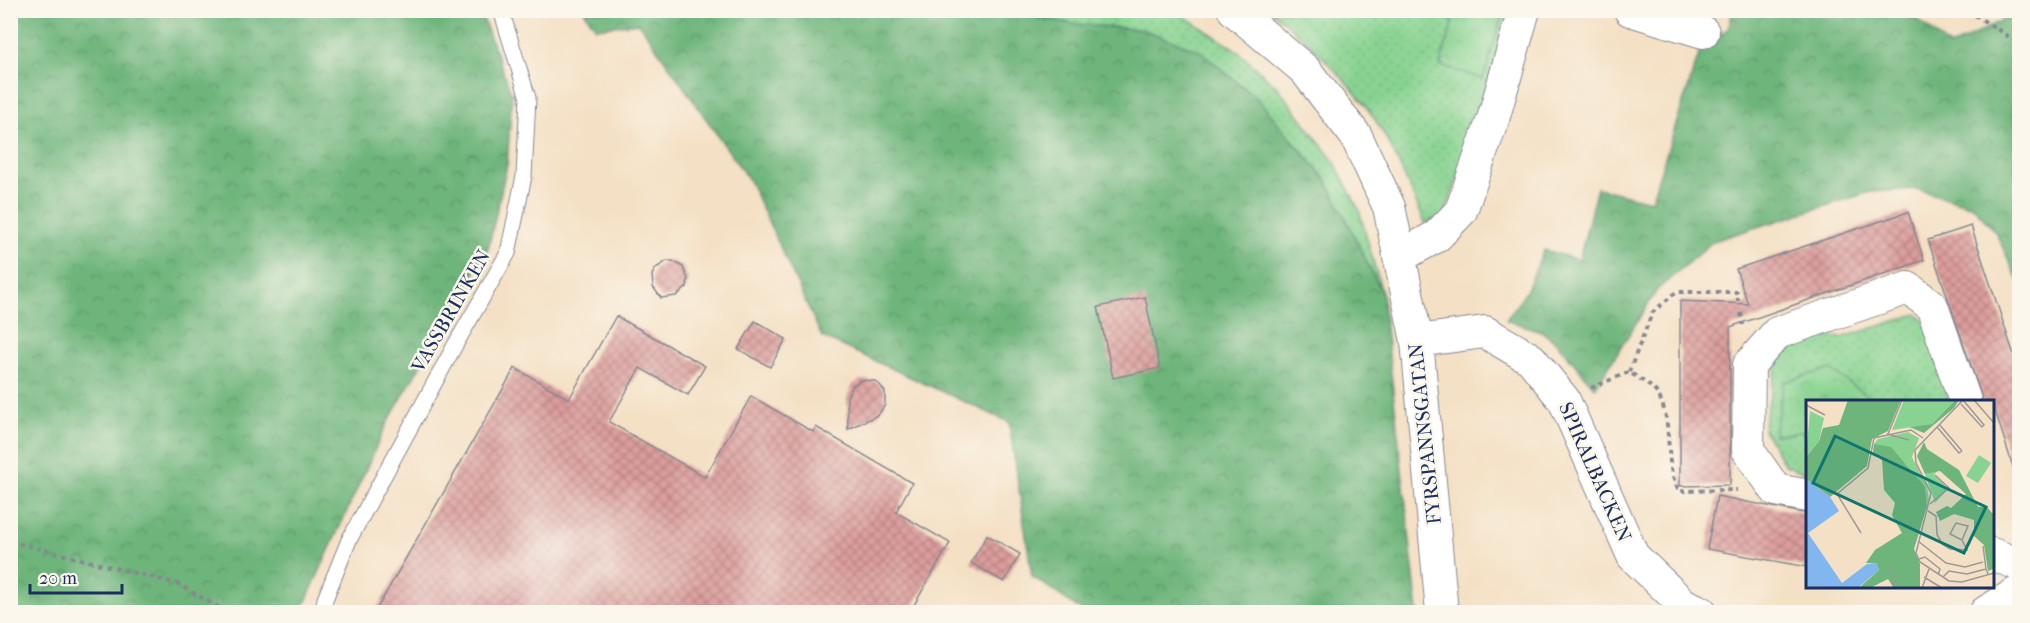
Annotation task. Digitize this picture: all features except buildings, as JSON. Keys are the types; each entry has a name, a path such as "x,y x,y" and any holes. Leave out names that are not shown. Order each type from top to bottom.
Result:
{"street":[{"name":"FYRSPANNSGATAN","path":"1234,10 1305,70 1356,136 1389,207 1417,341 1442,612"},
{"path":"1399,257 1437,236 1461,211 1494,116 1524,10"},
{"path":"1630,10 1704,32"},
{"path":"1806,496 1776,490 1748,450 1749,365 1777,333 1908,288 1932,306 1965,400"},
{"name":"SPIRALBACKEN","path":"1417,341 1485,332 1532,359 1564,400 1633,556 1683,604 1701,612"},
{"path":"1994,555 2019,565"},
{"path":"1986,612 2019,591"}],"lane":[{"name":"VASSBRINKEN","path":"323,612 325,599 349,540 508,253 524,176 528,98 501,10"}],"path":[{"path":"1967,10 2019,44"},
{"path":"1564,400 1629,372 1652,313 1676,292 1737,292 1738,301"},
{"path":"1629,372 1657,393 1664,411 1673,480 1680,491 1776,490"},
{"path":"10,541 178,584 227,612"}],"green space":[{"path":"10,11 480,11 512,95 507,165 488,249 386,425 301,612 11,612"},
{"path":"584,11 1001,11 1074,24 1144,30 1198,50 1257,98 1327,181 1382,293 1418,612 1084,612 1032,576 1009,422 822,337 749,180 639,23 596,28"},
{"path":"1001,11 1176,11 1235,49 1279,89 1335,163 1359,210 1382,293 1327,181 1144,30 1074,24"},
{"path":"1271,11 1422,11 1454,20 1440,65 1482,78 1502,17 1498,11 1516,11 1444,217 1425,223 1405,176 1381,129 1362,101 1319,53"},
{"path":"1422,11 1498,11 1502,17 1483,79 1440,65 1453,20"},
{"path":"1733,11 1908,11 1950,47 2019,12 2019,282 1996,233 1973,206 1917,189 1870,192 1713,241 1657,290 1595,388 1557,343 1541,331 1506,320 1526,292 1544,250 1579,260 1597,188 1651,201 1702,45 1728,29"},
{"path":"1917,314 1926,323 1949,400 1806,400 1806,473 1785,465 1763,428 1779,355 1818,335 1841,338"},
{"path":"1829,369 1874,400 1806,400 1806,431 1774,435 1784,382"}]}
